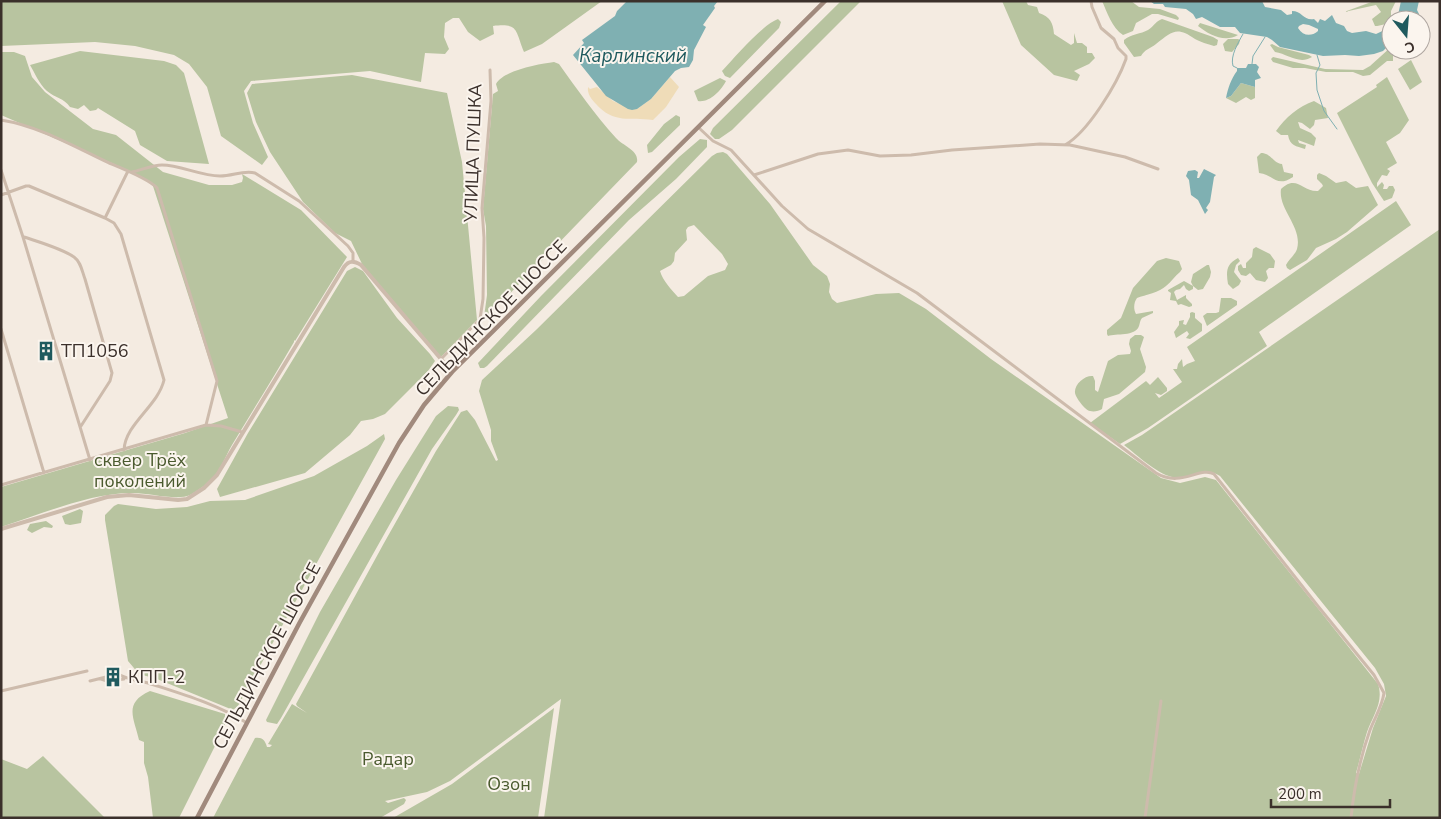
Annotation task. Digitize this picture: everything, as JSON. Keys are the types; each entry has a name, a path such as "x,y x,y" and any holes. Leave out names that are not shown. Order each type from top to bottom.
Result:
{"main road":[{"name":"СЕЛЬДИНСКОЕ ШОССЕ","path":"197,818 304,614 414,415 452,372 825,1"}],"street":[{"path":"1064,145 1071,141 1095,117 1118,78 1126,59 1126,56 1118,48 1114,39 1101,28 1091,1"},
{"name":"УЛИЦА ПУШКА","path":"440,360 480,319 483,299 484,238 482,208 491,101 490,70"},
{"path":"1,120 43,132 129,172 157,188 217,381 206,425"},
{"path":"699,128 712,141 731,150 782,206 808,229 917,293 1156,474 1172,480 1204,472 1214,474 1374,675 1384,693 1364,750 1353,792 1351,818"},
{"path":"754,175 818,154 848,150 880,156 1040,144 1064,145 1125,157 1158,169"},
{"path":"105,218 129,172 164,165 212,176 232,175 247,171 255,173 299,201 348,246 353,253 353,261"},
{"path":"1,170 24,237 90,460"},
{"path":"1,195 29,186 105,218 114,223 121,234 164,380 159,393 126,439 124,450"},
{"path":"24,237 74,257 81,265 85,278 112,373 110,381 80,427"},
{"path":"1,529 107,497 142,496 178,500 192,497 204,488 217,475 347,263 353,261 365,269 452,372"},
{"path":"1,329 44,473"},
{"path":"1,485 206,425 221,426 242,432"},
{"path":"1,691 87,671"},
{"path":"90,681 118,674 125,679 145,682 196,698 230,712 247,722"},
{"path":"1145,818 1161,701"}],"green space":[{"path":"1,1 602,1 542,44 524,52 517,33 512,27 493,26 494,34 480,41 468,32 459,18 453,18 445,23 444,37 449,49 445,54 425,53 421,82 370,71 251,81 244,91 253,123 268,157 262,165 221,136 207,87 189,64 174,55 135,46 95,42 1,46"},
{"path":"841,1 861,1 732,130 719,139 715,139 710,134 713,128"},
{"path":"1002,1 1026,1 1028,5 1037,7 1039,13 1050,20 1054,34 1071,45 1074,43 1074,33 1077,43 1082,43 1087,47 1087,53 1092,53 1095,58 1089,64 1074,71 1080,75 1077,81 1054,75 1021,45"},
{"path":"1102,1 1131,1 1139,7 1160,9 1179,18 1178,20 1152,14 1136,23 1133,31 1123,35 1113,24"},
{"path":"1374,1 1396,1 1392,10 1381,10 1381,12 1376,5 1344,12"},
{"path":"1381,12 1381,25 1375,26 1372,19"},
{"path":"778,19 781,22 779,28 730,78 725,76 722,71 741,50 764,28"},
{"path":"1162,19 1213,37 1218,40 1217,45 1214,46 1202,42 1179,31 1166,36 1141,56 1134,57 1124,43 1124,40 1148,30"},
{"path":"1200,23 1238,35 1228,38 1217,37 1198,26"},
{"path":"1228,39 1240,40 1232,52 1225,51 1223,44"},
{"path":"1272,44 1312,57 1303,60 1275,52 1270,45"},
{"path":"80,51 164,61 176,65 184,73 209,164 167,161 140,145 135,131 98,108 90,111 84,105 78,109 70,107 47,91 30,65"},
{"name":"сквер Трёх поколений","path":"1,52 14,52 25,56 32,77 45,92 93,129 116,135 163,172 209,185 232,185 242,182 242,174 301,210 347,257 294,340 216,475 190,495 171,497 134,493 101,496 1,527 1,487 185,433 228,418 152,183 130,171 1,115"},
{"path":"1381,56 1381,60 1393,60 1387,61 1370,75 1363,76 1353,72 1326,72 1293,68 1273,62 1271,59 1273,57 1325,69 1363,70"},
{"path":"1411,60 1422,82 1410,90 1398,69"},
{"path":"554,62 559,64 593,111 616,138 636,154 637,162 491,313 484,317 487,295 486,226 483,209 493,94 498,91 496,84 506,75 522,68"},
{"path":"352,75 447,93 462,162 477,320 441,357 363,266 351,241 335,233 303,202 270,152 256,122 247,93 252,84"},
{"path":"1387,77 1409,120 1400,133 1386,142 1397,163 1387,169 1390,171 1387,176 1382,175 1377,183 1377,187 1382,182 1384,185 1383,189 1393,186 1395,190 1392,198 1384,201 1372,183 1337,113 1377,87 1376,85"},
{"path":"720,78 726,81 721,89 710,98 698,101 694,91"},
{"path":"1241,83 1255,87 1255,98 1251,100 1246,97 1236,103 1226,98 1231,96"},
{"path":"1314,101 1326,108 1328,118 1315,120 1314,125 1310,129 1298,122 1300,128 1311,133 1316,138 1314,146 1298,140 1299,143 1306,145 1305,149 1292,143 1288,135 1281,135 1276,131 1293,113"},
{"path":"676,115 680,117 680,125 652,152 648,153 647,145 664,124"},
{"path":"700,139 707,140 707,147 676,179 629,220 487,366 480,368 478,363 541,296 679,157"},
{"name":"Радар","path":"723,152 727,154 770,204 813,265 827,276 830,284 829,292 832,299 837,303 876,294 899,293 926,309 991,359 1161,478 1180,483 1205,477 1216,480 1378,684 1379,703 1364,742 1356,773 1359,774 1373,728 1386,696 1384,684 1375,668 1220,476 1214,473 1202,472 1185,477 1172,477 1153,468 1124,445 1142,435 1440,229 1440,818 544,818 561,699 450,781 427,792 385,801 388,803 404,798 406,800 404,804 380,818 213,818 255,738 261,739 267,747 270,747 272,745 268,744 292,704 307,713 296,704 384,543 436,451 461,412 467,410 475,420 496,461 498,460 491,441 491,430 479,391 482,380 536,330 717,153","holes":["694,225 722,254 728,264 725,270 708,276 684,296 678,297 661,275 660,271 671,265 674,261 675,253 687,240 686,230 688,227"]},
{"path":"1261,153 1282,164 1284,172 1293,174 1293,177 1279,181 1259,173 1257,157"},
{"path":"1319,173 1336,183 1346,181 1356,188 1368,186 1378,205 1347,232 1316,248 1307,260 1290,270 1286,265 1297,249 1298,241 1297,233 1283,204 1281,189 1291,183 1296,183 1312,191 1318,191 1323,186 1317,179"},
{"path":"1396,201 1411,225 1259,332 1267,346 1148,428 1120,444 1090,423 1146,381 1150,385 1158,377 1167,388 1167,391 1161,395 1155,393 1159,398 1182,382 1173,369 1177,369 1182,359 1183,367 1195,361 1187,347"},
{"path":"1256,247 1270,254 1275,261 1274,268 1269,268 1266,271 1268,278 1265,282 1256,280 1250,273 1246,276 1241,275 1238,270 1238,266 1241,264 1243,268 1246,268 1246,263 1252,257 1253,249"},
{"path":"1166,258 1179,261 1182,269 1180,272 1163,288 1137,298 1135,304 1134,310 1136,314 1153,311 1153,313 1142,318 1134,332 1108,336 1107,330 1121,318 1133,288 1157,261"},
{"path":"1238,258 1240,261 1236,265 1234,272 1241,281 1233,289 1228,284 1227,272 1231,263"},
{"path":"1209,265 1210,277 1203,289 1198,290 1191,282 1193,274"},
{"path":"355,267 363,271 397,318 435,361 428,371 385,414 361,421 350,435 305,473 220,497 217,489 248,433 347,271"},
{"path":"1184,281 1193,286 1193,289 1189,291 1184,285 1174,292 1177,300 1186,295 1192,306 1178,305 1176,301 1170,300 1171,293 1168,290"},
{"path":"1221,298 1231,298 1237,301 1237,305 1207,326 1203,316 1207,313 1219,312"},
{"path":"1192,312 1195,313 1195,318 1202,324 1202,331 1190,339 1186,338 1189,334 1187,331 1176,338 1174,332 1179,325 1179,321 1184,320 1183,324 1186,325"},
{"path":"1135,335 1144,337 1140,349 1146,367 1145,372 1119,394 1104,399 1102,409 1098,411 1088,410 1081,404 1075,393 1076,386 1084,379 1093,376 1095,390 1098,392 1108,361 1118,355 1130,354 1130,339"},
{"path":"448,406 458,407 459,410 432,449 281,718 277,724 267,722 266,720 320,612 396,480 436,416"},
{"path":"384,434 385,439 238,706 233,710 157,679 139,674 128,661 105,520 105,515 114,506 118,504 156,509 187,507 210,501 245,500 314,476 367,446"},
{"path":"80,509 83,511 81,523 65,524 62,516"},
{"path":"46,521 53,526 52,528 44,527 32,533 27,530 30,524"},
{"path":"150,691 225,714 225,726 179,818 153,818 148,777 144,763 144,742 139,740 132,712 136,701"},
{"name":"Озон","path":"554,708 538,818 393,818 452,784"},
{"path":"43,756 105,818 1,818 1,759 27,769"}],"sand":[{"path":"670,77 679,87 666,107 653,120 622,118 609,115 594,102 588,91 588,87 590,89 597,87 613,101 632,109 637,109 651,99"}],"water":[{"name":"Карлинский","path":"627,1 718,1 703,25 706,27 694,50 693,60 689,67 675,71 651,99 637,109 632,110 606,96 573,55 584,43 582,40 615,16 617,11"},
{"path":"1150,1 1262,1 1265,7 1281,10 1287,15 1295,11 1308,19 1314,19 1318,23 1320,19 1325,21 1332,15 1336,23 1344,26 1347,31 1352,33 1366,31 1376,34 1381,32 1381,52 1359,56 1323,56 1280,47 1267,37 1240,33 1235,27 1220,27 1202,17 1196,19 1186,9 1165,7 1163,4 1154,4","holes":["1303,24 1318,29 1313,34 1307,35 1298,28"]},
{"path":"1401,1 1419,1 1417,10 1399,10"},
{"path":"1248,64 1256,64 1259,67 1257,72 1261,78 1255,80 1255,87 1241,83 1231,96 1226,98 1237,68 1246,68"},
{"path":"1204,169 1216,175 1214,177 1210,202 1206,208 1208,210 1205,214 1198,200 1191,195 1189,180 1186,176 1188,171 1195,170 1198,172 1197,178 1199,178"}],"waterway":[{"path":"1237,68 1233,66 1232,62 1235,50 1243,34"},
{"path":"1252,64 1253,56 1265,37"},
{"path":"1317,55 1320,65 1316,73 1317,90 1324,111 1337,129"}],"place":[{"name":"ТП1056","path":"46,351"},
{"name":"КПП-2","path":"113,677"}]}
